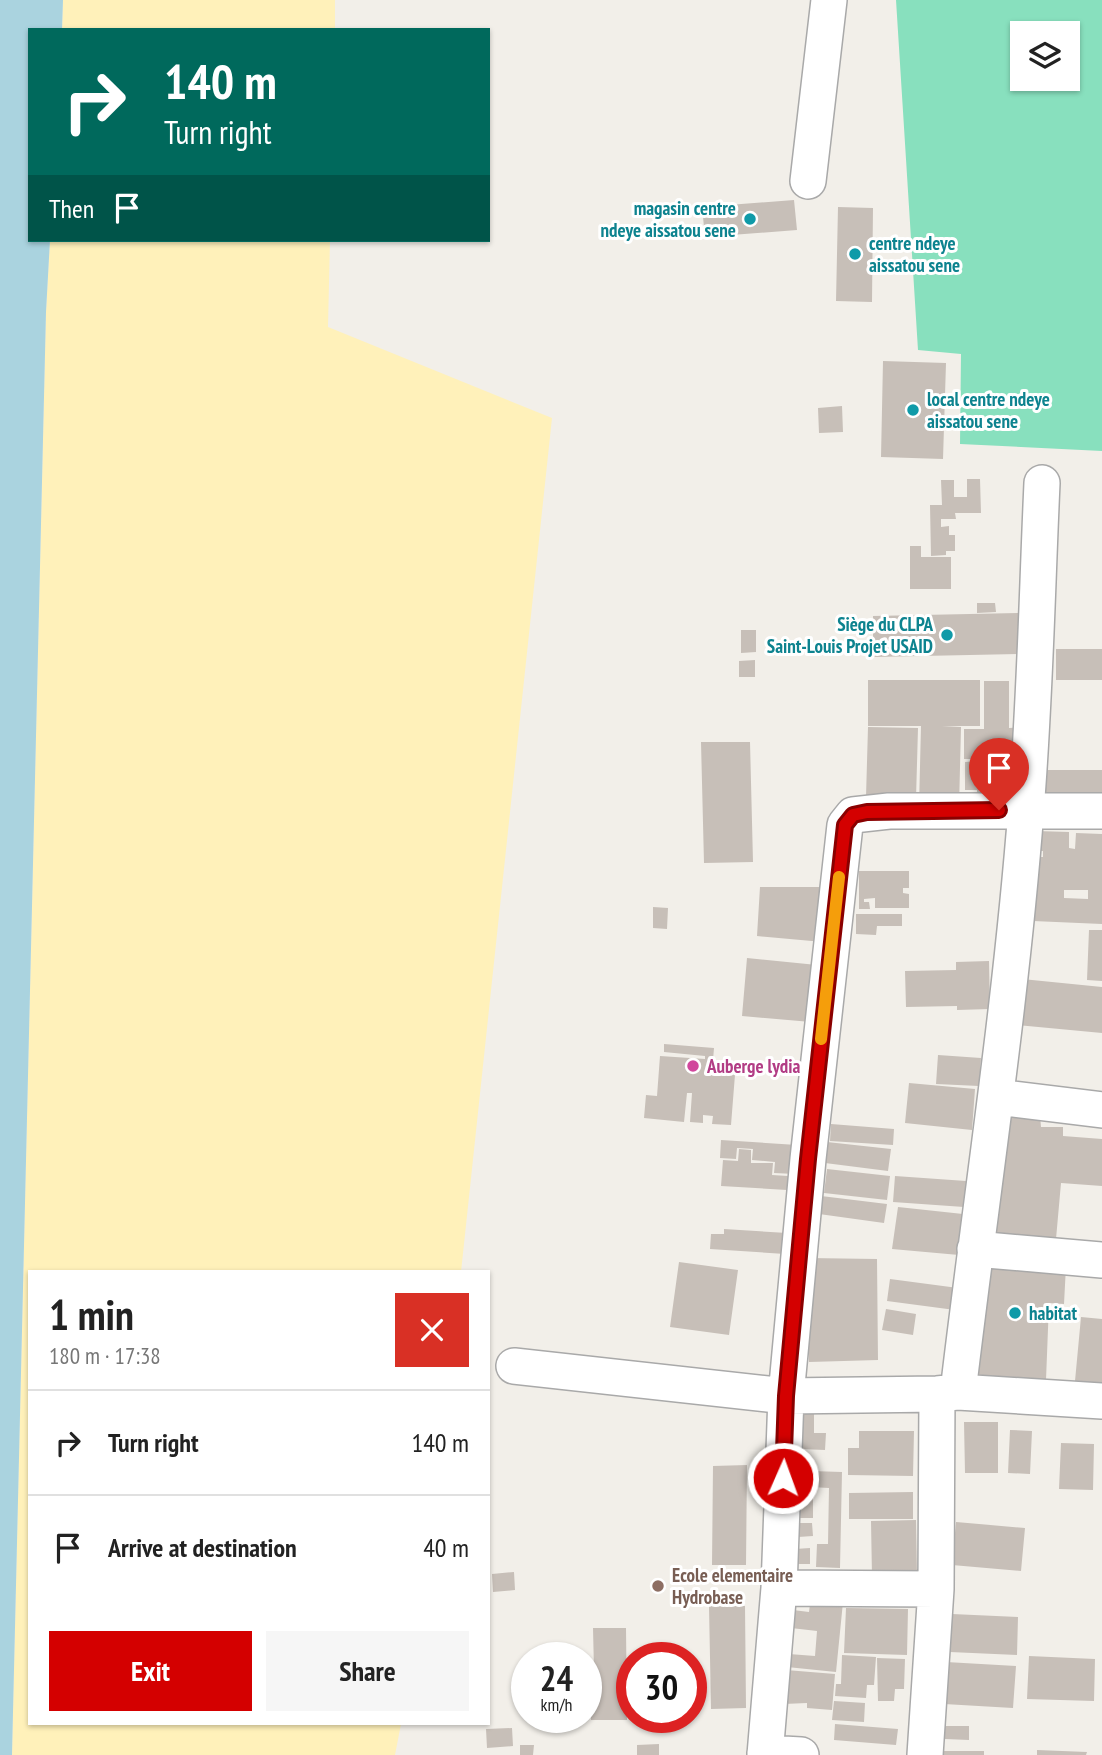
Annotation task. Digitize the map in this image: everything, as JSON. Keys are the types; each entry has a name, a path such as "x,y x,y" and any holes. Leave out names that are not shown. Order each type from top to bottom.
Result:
{"street":[{"path":"808,181 829,0"},
{"path":"925,1755 948,1393 975,1250 997,1097 1026,809 1042,483"},
{"path":"801,1755 765,1754 779,1588 786,1396 808,1159 845,825 853,815 867,812 1026,809 1102,811"},
{"path":"997,1097 1102,1110"},
{"path":"975,1250 1102,1259"},
{"path":"514,1366 786,1396 948,1393 1102,1401"},
{"path":"779,1588 936,1589"}],"sand":[{"path":"63,0 335,0 335,28 62,28"},
{"path":"50,242 330,242 328,327 552,418 461,1270 28,1270 28,1725 401,1725 395,1755 12,1755 46,312"}],"green space":[{"path":"896,0 1102,0 1102,451 960,444 961,354 918,350"}],"water":[{"path":"0,0 63,0 62,28 28,28 28,242 50,242 46,312 12,1755 0,1755"}],"building":[{"name":"magasin centre ndeye aissatou sene","path":"794,200 797,230 705,237 702,207"},
{"name":"centre ndeye aissatou sene","path":"838,207 873,208 872,302 836,301"},
{"name":"local centre ndeye aissatou sene","path":"883,361 946,363 943,459 881,457"},
{"path":"842,406 843,432 819,433 818,408"},
{"path":"967,479 980,479 981,513 955,513 956,519 941,519 941,527 949,526 949,535 955,535 955,551 931,556 930,505 942,505 941,480 954,480 954,497 967,497"},
{"path":"910,546 921,546 921,557 951,557 951,589 910,589"},
{"path":"977,603 995,603 996,612 977,613"},
{"name":"Siège du CLPA Saint-Louis Projet USAID","path":"1020,613 1021,654 873,657 873,616"},
{"path":"741,630 756,630 756,652 741,653"},
{"path":"1056,649 1102,649 1102,680 1056,680"},
{"path":"755,660 755,677 739,677 739,661"},
{"path":"868,680 980,680 980,726 942,726 961,727 959,808 919,807 921,726 868,726"},
{"path":"984,681 1009,681 1009,728 1027,727 1027,759 964,759 964,729 984,729"},
{"path":"868,727 918,728 916,799 866,797"},
{"path":"701,742 750,742 753,862 704,863"},
{"path":"979,761 978,769 985,769 985,762 1016,761 1016,798 977,798 977,790 965,790 965,762"},
{"path":"1045,770 1102,770 1102,803 1046,803"},
{"path":"1036,831 1069,832 1069,848 1075,849 1076,833 1102,834 1102,924 1033,921 1035,857 1043,857 1043,851 1036,851","holes":["1064,890 1088,890 1088,899 1064,898"]},
{"path":"859,871 909,871 909,888 903,888 903,893 909,894 909,908 875,908 875,898 864,899 864,902 869,902 870,909 859,909"},
{"path":"760,887 828,887 823,942 757,936"},
{"path":"653,907 668,908 667,929 653,928"},
{"path":"856,914 902,914 902,926 877,926 876,935 856,934"},
{"path":"1089,930 1102,930 1102,981 1087,980"},
{"path":"747,958 817,965 811,1022 742,1016"},
{"path":"989,961 990,1009 957,1010 957,1006 906,1007 905,971 956,970 956,962"},
{"path":"1022,979 1102,987 1102,1033 1017,1025"},
{"path":"664,1044 714,1048 713,1060 736,1062 731,1125 712,1124 713,1116 703,1115 703,1123 690,1122 692,1093 687,1093 684,1122 644,1118 646,1095 657,1096 660,1056 705,1059 705,1056 664,1052"},
{"path":"938,1055 981,1058 979,1086 936,1084"},
{"path":"909,1083 975,1089 972,1130 905,1123"},
{"path":"1009,1112 1040,1115 1041,1127 1063,1127 1063,1136 1102,1139 1102,1186 1061,1183 1056,1239 994,1233"},
{"path":"831,1124 894,1129 893,1145 830,1141"},
{"path":"721,1140 797,1145 795,1174 774,1173 775,1162 752,1160 753,1149 737,1148 736,1159 720,1158"},
{"path":"827,1142 891,1149 888,1171 825,1163"},
{"path":"739,1149 751,1150 751,1163 773,1163 772,1175 788,1176 787,1190 721,1186 723,1160 738,1161"},
{"path":"827,1169 890,1176 887,1200 824,1193"},
{"path":"895,1176 966,1181 964,1207 893,1202"},
{"path":"821,1196 887,1204 884,1223 819,1214"},
{"path":"898,1207 963,1214 959,1255 892,1249"},
{"path":"724,1229 787,1233 785,1254 710,1249 711,1234 724,1234"},
{"path":"808,1258 877,1259 878,1360 809,1362"},
{"path":"679,1262 738,1270 729,1335 670,1327"},
{"name":"habitat","path":"983,1262 1066,1266 1064,1304 1049,1303 1046,1380 977,1377"},
{"path":"890,1279 958,1288 955,1310 887,1301"},
{"path":"886,1309 916,1314 913,1335 882,1330"},
{"name":"habitat","path":"1081,1317 1102,1319 1102,1384 1075,1381"},
{"path":"803,1412 814,1412 814,1433 826,1433 825,1450 801,1449"},
{"path":"964,1422 998,1422 998,1473 965,1473"},
{"path":"1010,1430 1032,1431 1030,1474 1008,1473"},
{"path":"859,1431 914,1431 913,1476 848,1475 848,1448 859,1448"},
{"path":"1061,1443 1094,1444 1093,1490 1059,1489"},
{"path":"747,1465 746,1565 712,1565 713,1466"},
{"path":"811,1471 842,1472 840,1568 816,1567 817,1544 828,1544 829,1488 811,1487"},
{"path":"913,1492 913,1519 849,1519 849,1493"},
{"path":"794,1495 813,1495 813,1518 794,1518"},
{"path":"916,1520 917,1575 872,1576 871,1521"},
{"path":"956,1522 1025,1528 1021,1571 952,1565"},
{"path":"797,1523 812,1523 813,1536 798,1537"},
{"path":"810,1548 810,1564 796,1564 795,1549"},
{"path":"514,1572 515,1590 493,1592 492,1574"},
{"path":"843,1602 836,1672 787,1667 789,1654 815,1656 817,1631 791,1628 793,1610 809,1612 810,1604"},
{"path":"709,1606 745,1606 746,1708 711,1709"},
{"path":"846,1608 908,1609 907,1655 844,1653"},
{"path":"952,1614 1018,1617 1017,1655 950,1652"},
{"path":"593,1628 626,1628 626,1642 616,1642 616,1720 602,1720 602,1642 593,1642"},
{"path":"842,1655 876,1657 874,1685 867,1685 866,1698 835,1696 836,1684 841,1684"},
{"path":"1029,1656 1095,1659 1094,1701 1027,1699"},
{"path":"877,1658 905,1659 904,1689 895,1689 894,1701 878,1701"},
{"path":"946,1662 1016,1666 1013,1708 944,1704"},
{"path":"786,1670 835,1674 832,1710 807,1708 807,1703 784,1704 784,1695 789,1695 789,1688 785,1687"},
{"path":"834,1701 865,1703 864,1722 832,1720"},
{"path":"835,1724 898,1729 896,1745 834,1740"},
{"path":"945,1726 969,1726 969,1740 945,1739"},
{"path":"511,1728 513,1746 487,1748 486,1729"},
{"path":"659,1744 659,1755 637,1755 637,1745"},
{"path":"520,1745 534,1745 533,1755 520,1755"},
{"path":"1037,1750 1087,1752 1086,1755 1037,1755"},
{"path":"934,1751 984,1751 984,1755 934,1755"}],"slow traffic":[{"path":"821,1039 839,877"}],"place":[{"name":"magasin centre ndeye aissatou sene","path":"750,219"},
{"name":"centre ndeye aissatou sene","path":"855,254"},
{"name":"local centre ndeye aissatou sene","path":"913,410"},
{"name":"Siège du CLPA Saint-Louis Projet USAID","path":"947,635"},
{"name":"Auberge lydia","path":"693,1066"},
{"name":"habitat","path":"1015,1313"},
{"name":"Ecole elementaire Hydrobase","path":"658,1586"}],"route":[{"path":"783,1478 786,1396 808,1159 845,825 853,815 867,812 999,810"}]}
